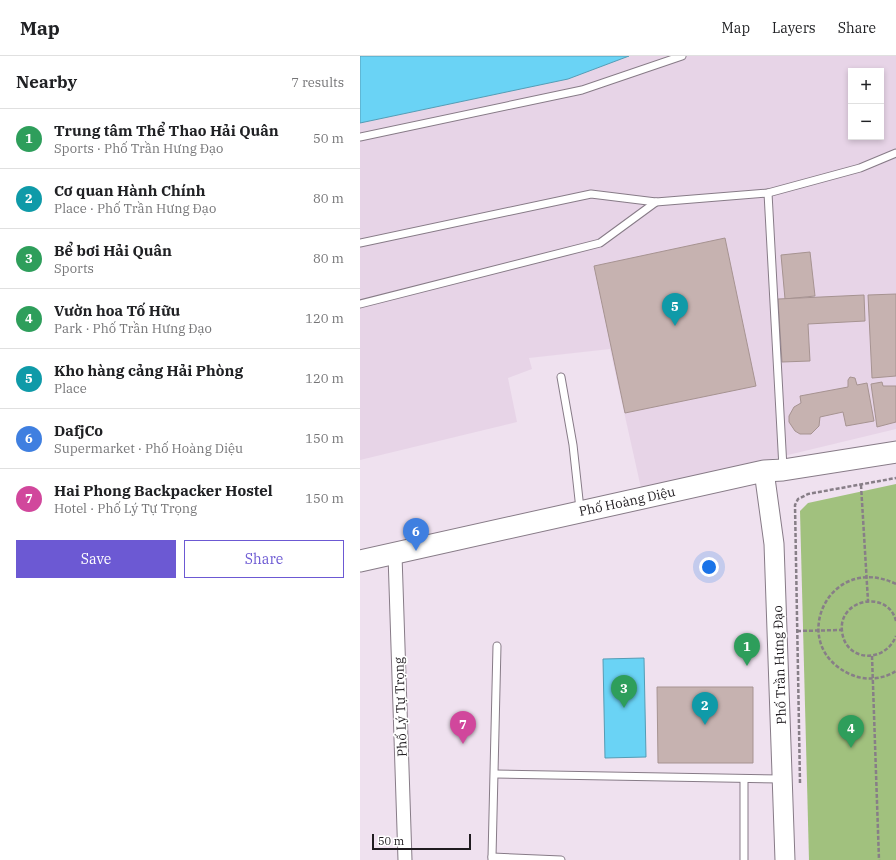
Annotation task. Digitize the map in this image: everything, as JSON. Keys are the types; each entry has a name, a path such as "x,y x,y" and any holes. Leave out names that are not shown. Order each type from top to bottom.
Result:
{"main road":[{"name":"Phố Hoàng Diệu","path":"360,561 394,555 580,511 774,471 896,452"},
{"name":"Phố Trần Hưng Đạo","path":"774,471 774,544 784,779 785,860"}],"street":[{"name":"Phố Lý Tự Trọng","path":"394,555 405,860"}],"lane":[{"path":"360,136 582,90 682,56"},
{"path":"360,243 591,194 656,202 768,193 860,168 896,153"},
{"path":"768,193 774,471"},
{"path":"360,304 600,243 656,202"},
{"path":"561,377 573,445 580,511"},
{"path":"497,646 492,859 561,860"},
{"path":"495,774 784,779"},
{"path":"744,779 744,860"}],"path":[{"path":"800,789 794,505 798,499 808,494 896,478"},
{"path":"861,485 868,600"},
{"path":"896,584 884,578 867,576 851,579 837,587 826,600 820,614 818,630 822,646 830,660 838,667 857,677 873,678 896,671"},
{"path":"896,621 891,611 885,605 868,600 859,602 846,613 842,630 848,647 864,656 872,656 888,649 896,636"},
{"path":"797,631 842,630"},
{"path":"872,656 879,860"}],"shaded area":[{"path":"629,56 896,56 896,429 717,472 641,488 610,349 529,358 532,369 508,378 517,422 360,460 360,123 568,79"}],"green space":[{"path":"896,484 896,860 809,860 800,511 808,503"}],"water":[{"path":"360,56 629,56 568,79 360,123"},
{"path":"644,658 646,757 605,758 603,659"}],"building":[{"path":"725,238 756,386 625,413 594,266"},
{"path":"810,252 815,296 785,299 781,255"},
{"path":"896,294 896,376 872,378 868,295"},
{"path":"864,295 865,321 808,324 810,361 782,362 778,299"},
{"path":"850,377 855,378 857,385 867,383 874,421 846,426 843,412 820,417 819,426 811,434 800,434 795,431 789,422 789,416 794,407 801,403 800,396 848,387 848,380"},
{"path":"882,382 883,386 896,386 896,422 877,427 871,384"},
{"path":"657,687 753,687 753,763 658,763"}],"place":[{"name":"Kho hàng cảng Hải Phòng","path":"675,326"},
{"name":"DafjCo","path":"416,551"},
{"name":"Trung tâm Thể Thao Hải Quân","path":"747,666"},
{"name":"Bể bơi Hải Quân","path":"624,708"},
{"name":"Cơ quan Hành Chính","path":"705,725"},
{"name":"Hai Phong Backpacker Hostel","path":"463,744"},
{"name":"Vườn hoa Tố Hữu","path":"851,748"}]}
